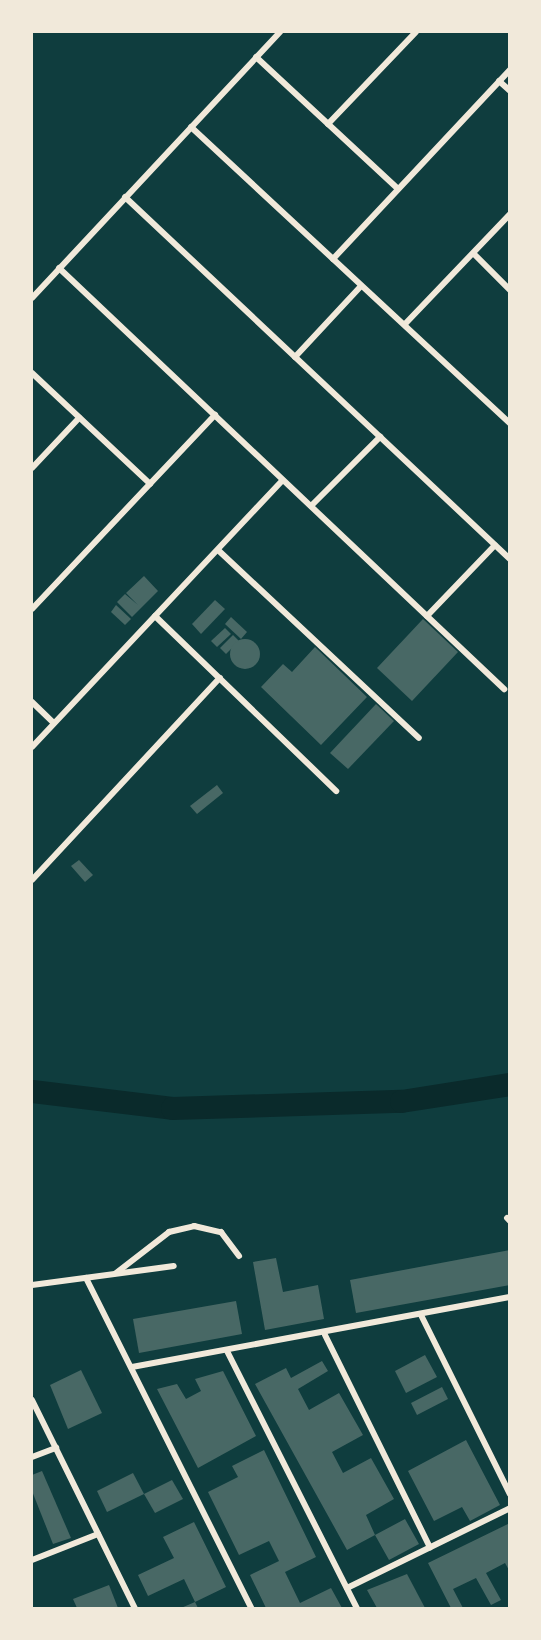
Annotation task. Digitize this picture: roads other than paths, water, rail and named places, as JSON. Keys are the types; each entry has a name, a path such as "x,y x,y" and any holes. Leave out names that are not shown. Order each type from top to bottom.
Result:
{"street":[{"path":"32,298 280,32"},
{"path":"328,124 416,32"},
{"path":"256,57 398,189"},
{"path":"333,259 509,70"},
{"path":"499,81 509,91"},
{"path":"191,127 509,423"},
{"path":"125,197 509,559"},
{"path":"405,324 509,214"},
{"path":"474,254 509,290"},
{"path":"59,268 504,689"},
{"path":"295,357 361,286"},
{"path":"32,373 150,484"},
{"path":"32,608 215,415"},
{"path":"32,468 79,418"},
{"path":"312,506 380,437"},
{"path":"32,747 284,480"},
{"path":"427,616 495,545"},
{"path":"218,550 419,738"},
{"path":"155,616 336,791"},
{"path":"32,880 220,678"},
{"path":"32,702 54,723"},
{"path":"116,1273 169,1232 194,1226 221,1232 239,1256"},
{"path":"32,1285 174,1266"},
{"path":"86,1278 251,1608"},
{"path":"132,1367 325,1335 509,1297"},
{"path":"421,1315 509,1494"},
{"path":"325,1335 430,1547"},
{"path":"227,1351 357,1608"},
{"path":"32,1400 135,1608"},
{"path":"32,1457 56,1448"},
{"path":"346,1588 509,1508"},
{"path":"32,1560 98,1534"}],"waterway":[{"path":"32,1091 172,1108 401,1101 510,1084"}]}
